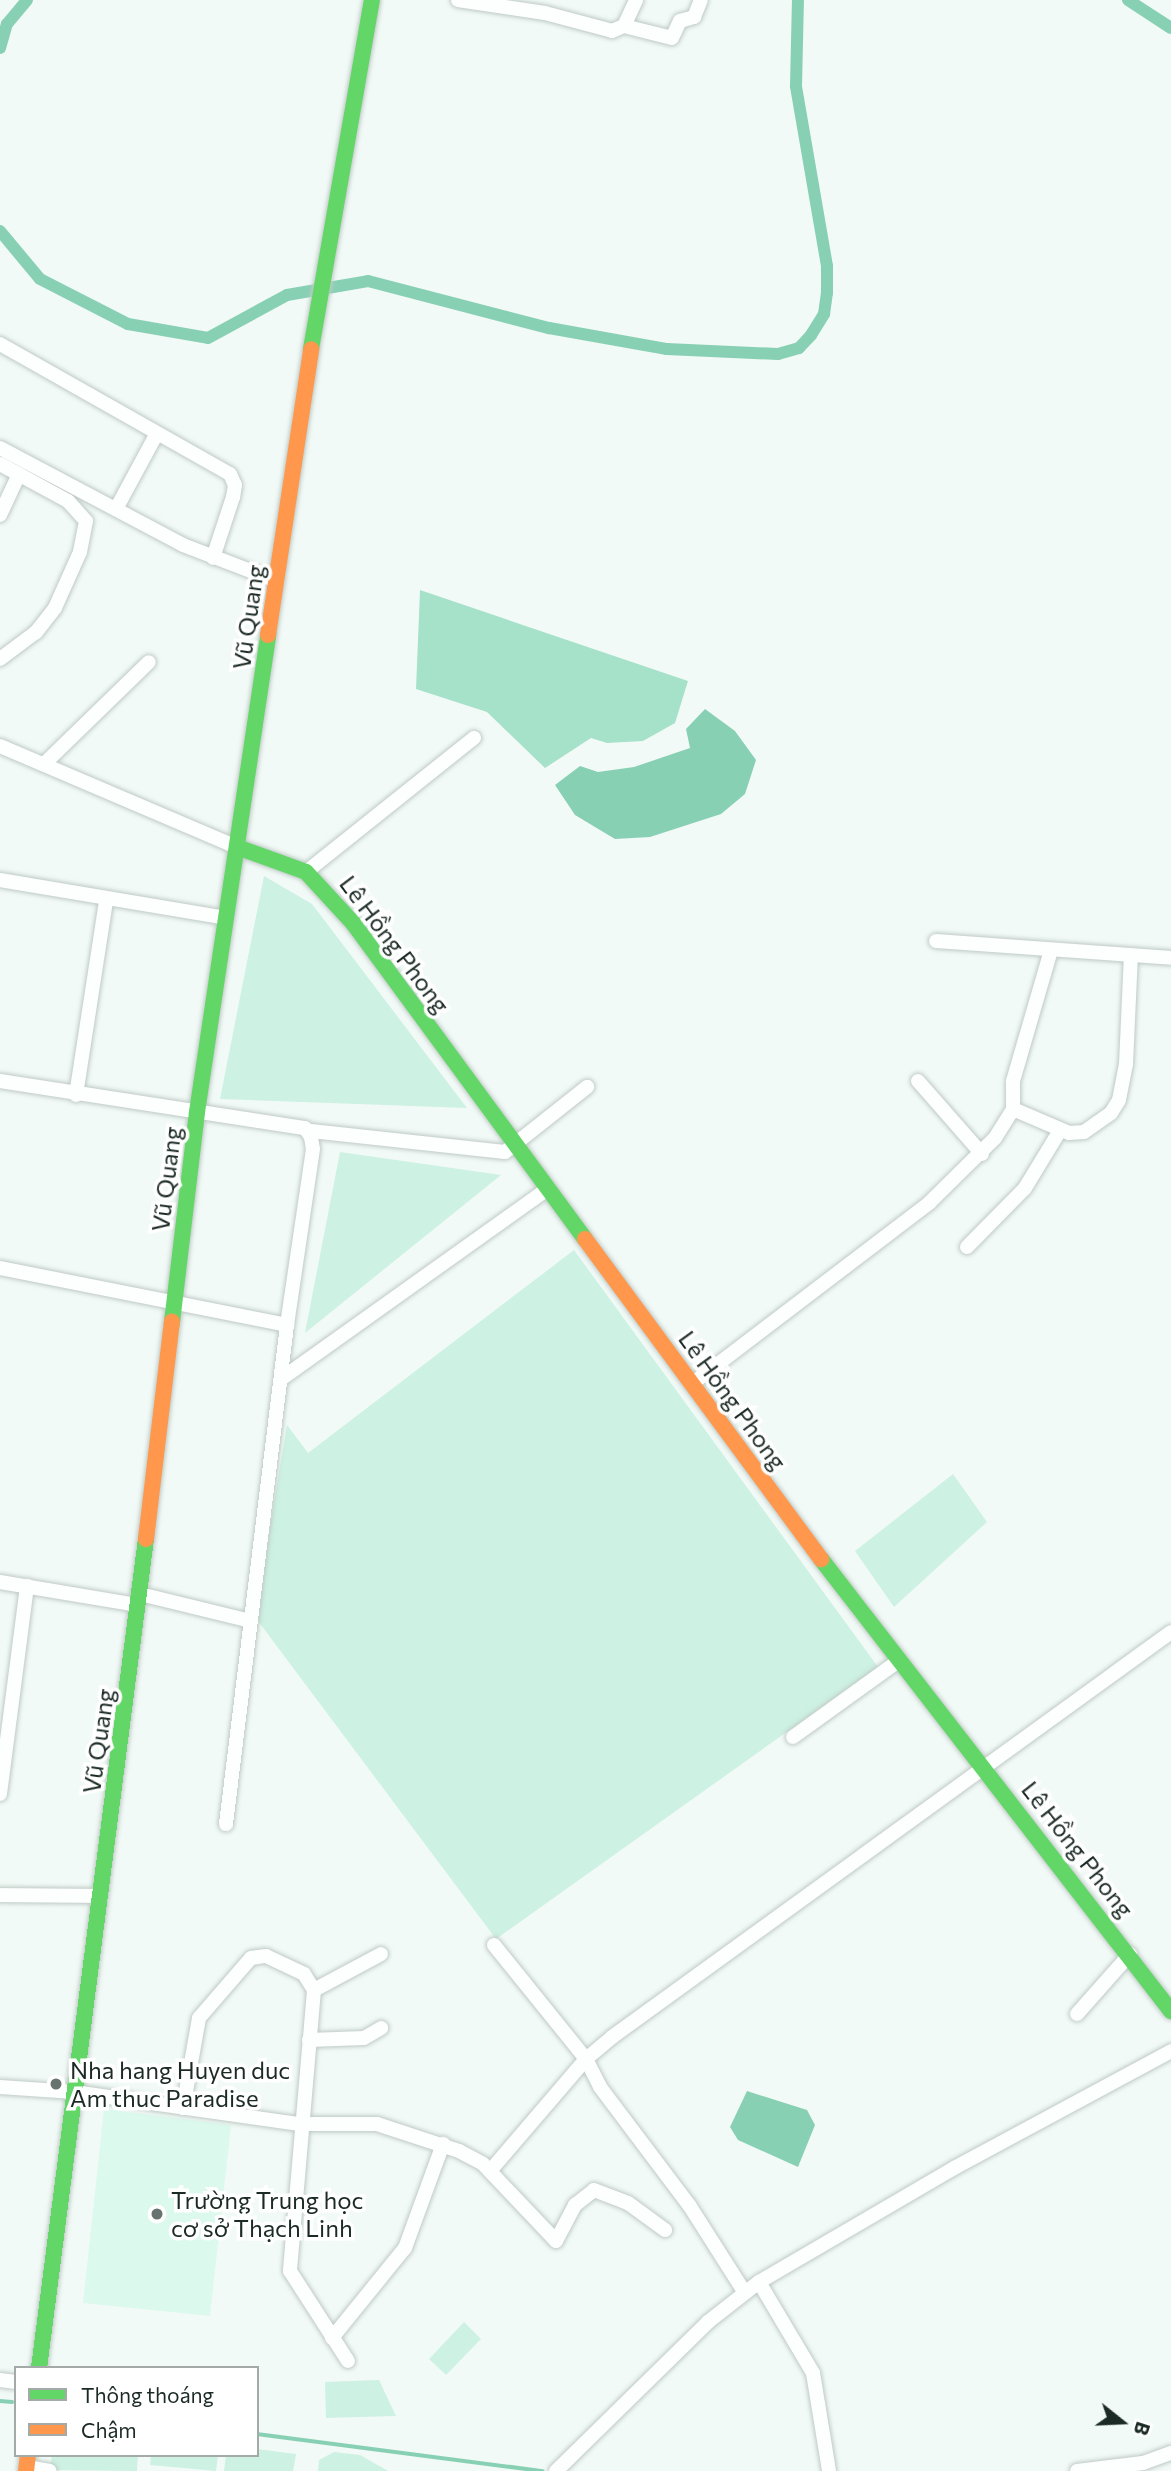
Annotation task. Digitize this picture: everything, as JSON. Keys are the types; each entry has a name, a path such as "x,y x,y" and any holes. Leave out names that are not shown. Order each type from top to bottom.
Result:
{"main road":[{"name":"Vũ Quang","path":"39,2366 139,1599 197,1112 314,321 372,0"},
{"name":"Lê Hồng Phong","path":"237,847 293,863 306,872 353,923 897,1661 985,1767 1171,2011"}],"street":[{"path":"458,0 489,2 612,31 624,26 673,38 680,21 694,17 701,0"},
{"path":"624,26 636,0"},
{"path":"0,344 233,479 233,497 213,558"},
{"path":"116,509 156,435"},
{"path":"0,448 213,558 276,580"},
{"path":"0,464 68,501 86,521 80,552 62,596 43,625 3,651"},
{"path":"0,515 19,474"},
{"path":"44,764 149,662"},
{"path":"306,872 474,738"},
{"path":"0,746 237,847"},
{"path":"0,880 106,901 226,918"},
{"path":"76,1095 106,901"},
{"path":"936,941 1171,958"},
{"path":"693,1383 929,1203 982,1154 1013,1109 1013,1081 1051,950"},
{"path":"1013,1109 1045,1121 1059,1132 1084,1132 1111,1113 1119,1100 1126,1064 1131,955"},
{"path":"0,1081 76,1095 305,1128 311,1137"},
{"path":"918,1081 982,1154"},
{"path":"226,1824 287,1325 313,1149 311,1131 505,1152 587,1087"},
{"path":"967,1247 1026,1188 1059,1132"},
{"path":"281,1379 549,1188"},
{"path":"0,1269 287,1325"},
{"path":"0,1582 139,1599 251,1622"},
{"path":"0,1794 27,1586"},
{"path":"490,2171 586,2059 1171,1632"},
{"path":"793,1737 897,1661"},
{"path":"0,1895 100,1896"},
{"path":"494,1945 586,2059 600,2087 689,2205 744,2293"},
{"path":"314,1990 381,1954"},
{"path":"1077,2014 1130,1954"},
{"path":"183,2108 199,2018 251,1958 266,1956 304,1974 314,1990 300,2124 290,2271 348,2361"},
{"path":"309,2040 364,2038 381,2028"},
{"path":"557,2470 744,2293 759,2282 954,2168 1171,2051"},
{"path":"0,2087 74,2092 300,2124 377,2124 443,2144 490,2171 556,2241 575,2205 594,2190 628,2203 665,2230"},
{"path":"332,2338 405,2248 443,2144"},
{"path":"759,2282 813,2373 829,2471"},
{"path":"1077,2471 1143,2463 1171,2453"},
{"path":"27,2464 50,2471"}],"shaded area":[{"path":"420,590 688,681 675,723 643,741 607,743 591,738 545,768 487,712 416,689"},
{"path":"705,709 735,731 756,760 745,794 721,814 650,837 615,839 575,815 555,785 580,766 598,772 634,767 690,748 686,729"},
{"path":"264,876 312,904 467,1108 220,1099"},
{"path":"340,1152 501,1175 305,1333"},
{"path":"574,1250 878,1667 496,1939 255,1617 287,1425 308,1453"},
{"path":"953,1474 987,1522 894,1607 855,1551"},
{"path":"747,2091 807,2110 815,2125 798,2167 738,2140 730,2127"},
{"name":"Trường Trung học cơ sở Thạch Linh","path":"104,2109 231,2125 210,2316 83,2303"},
{"path":"464,2322 481,2339 446,2375 429,2359"},
{"path":"379,2380 396,2416 326,2418 325,2382"},
{"path":"259,2449 296,2454 293,2471 224,2471 226,2457 259,2457"},
{"path":"334,2452 360,2455 388,2471 318,2471 319,2460"},
{"path":"52,2457 138,2457 137,2471 50,2470"},
{"path":"151,2457 218,2457 216,2471 150,2465"}],"waterway":[{"path":"0,48 7,24 27,0"},
{"path":"0,231 40,279 128,324 208,338 287,295 368,281 549,328 667,349 778,354 799,348 824,314 827,266 796,86 798,0"},
{"path":"1128,0 1171,28"},
{"path":"0,2401 12,2402"},
{"path":"259,2434 543,2471"}],"traffic: fast":[{"path":"311,349 372,0"},
{"path":"172,1322 197,1112 268,635"},
{"path":"237,847 306,872 353,923 585,1239"},
{"path":"39,2366 146,1539"},
{"path":"821,1559 1171,2011"}],"traffic: slow":[{"path":"268,635 311,349"},
{"path":"585,1239 821,1559"},
{"path":"146,1539 172,1322"},
{"path":"26,2471 28,2457"}],"place":[{"name":"Nha hang Huyen duc Am thuc Paradise","path":"56,2084"},
{"name":"Trường Trung học cơ sở Thạch Linh","path":"157,2214"}]}
